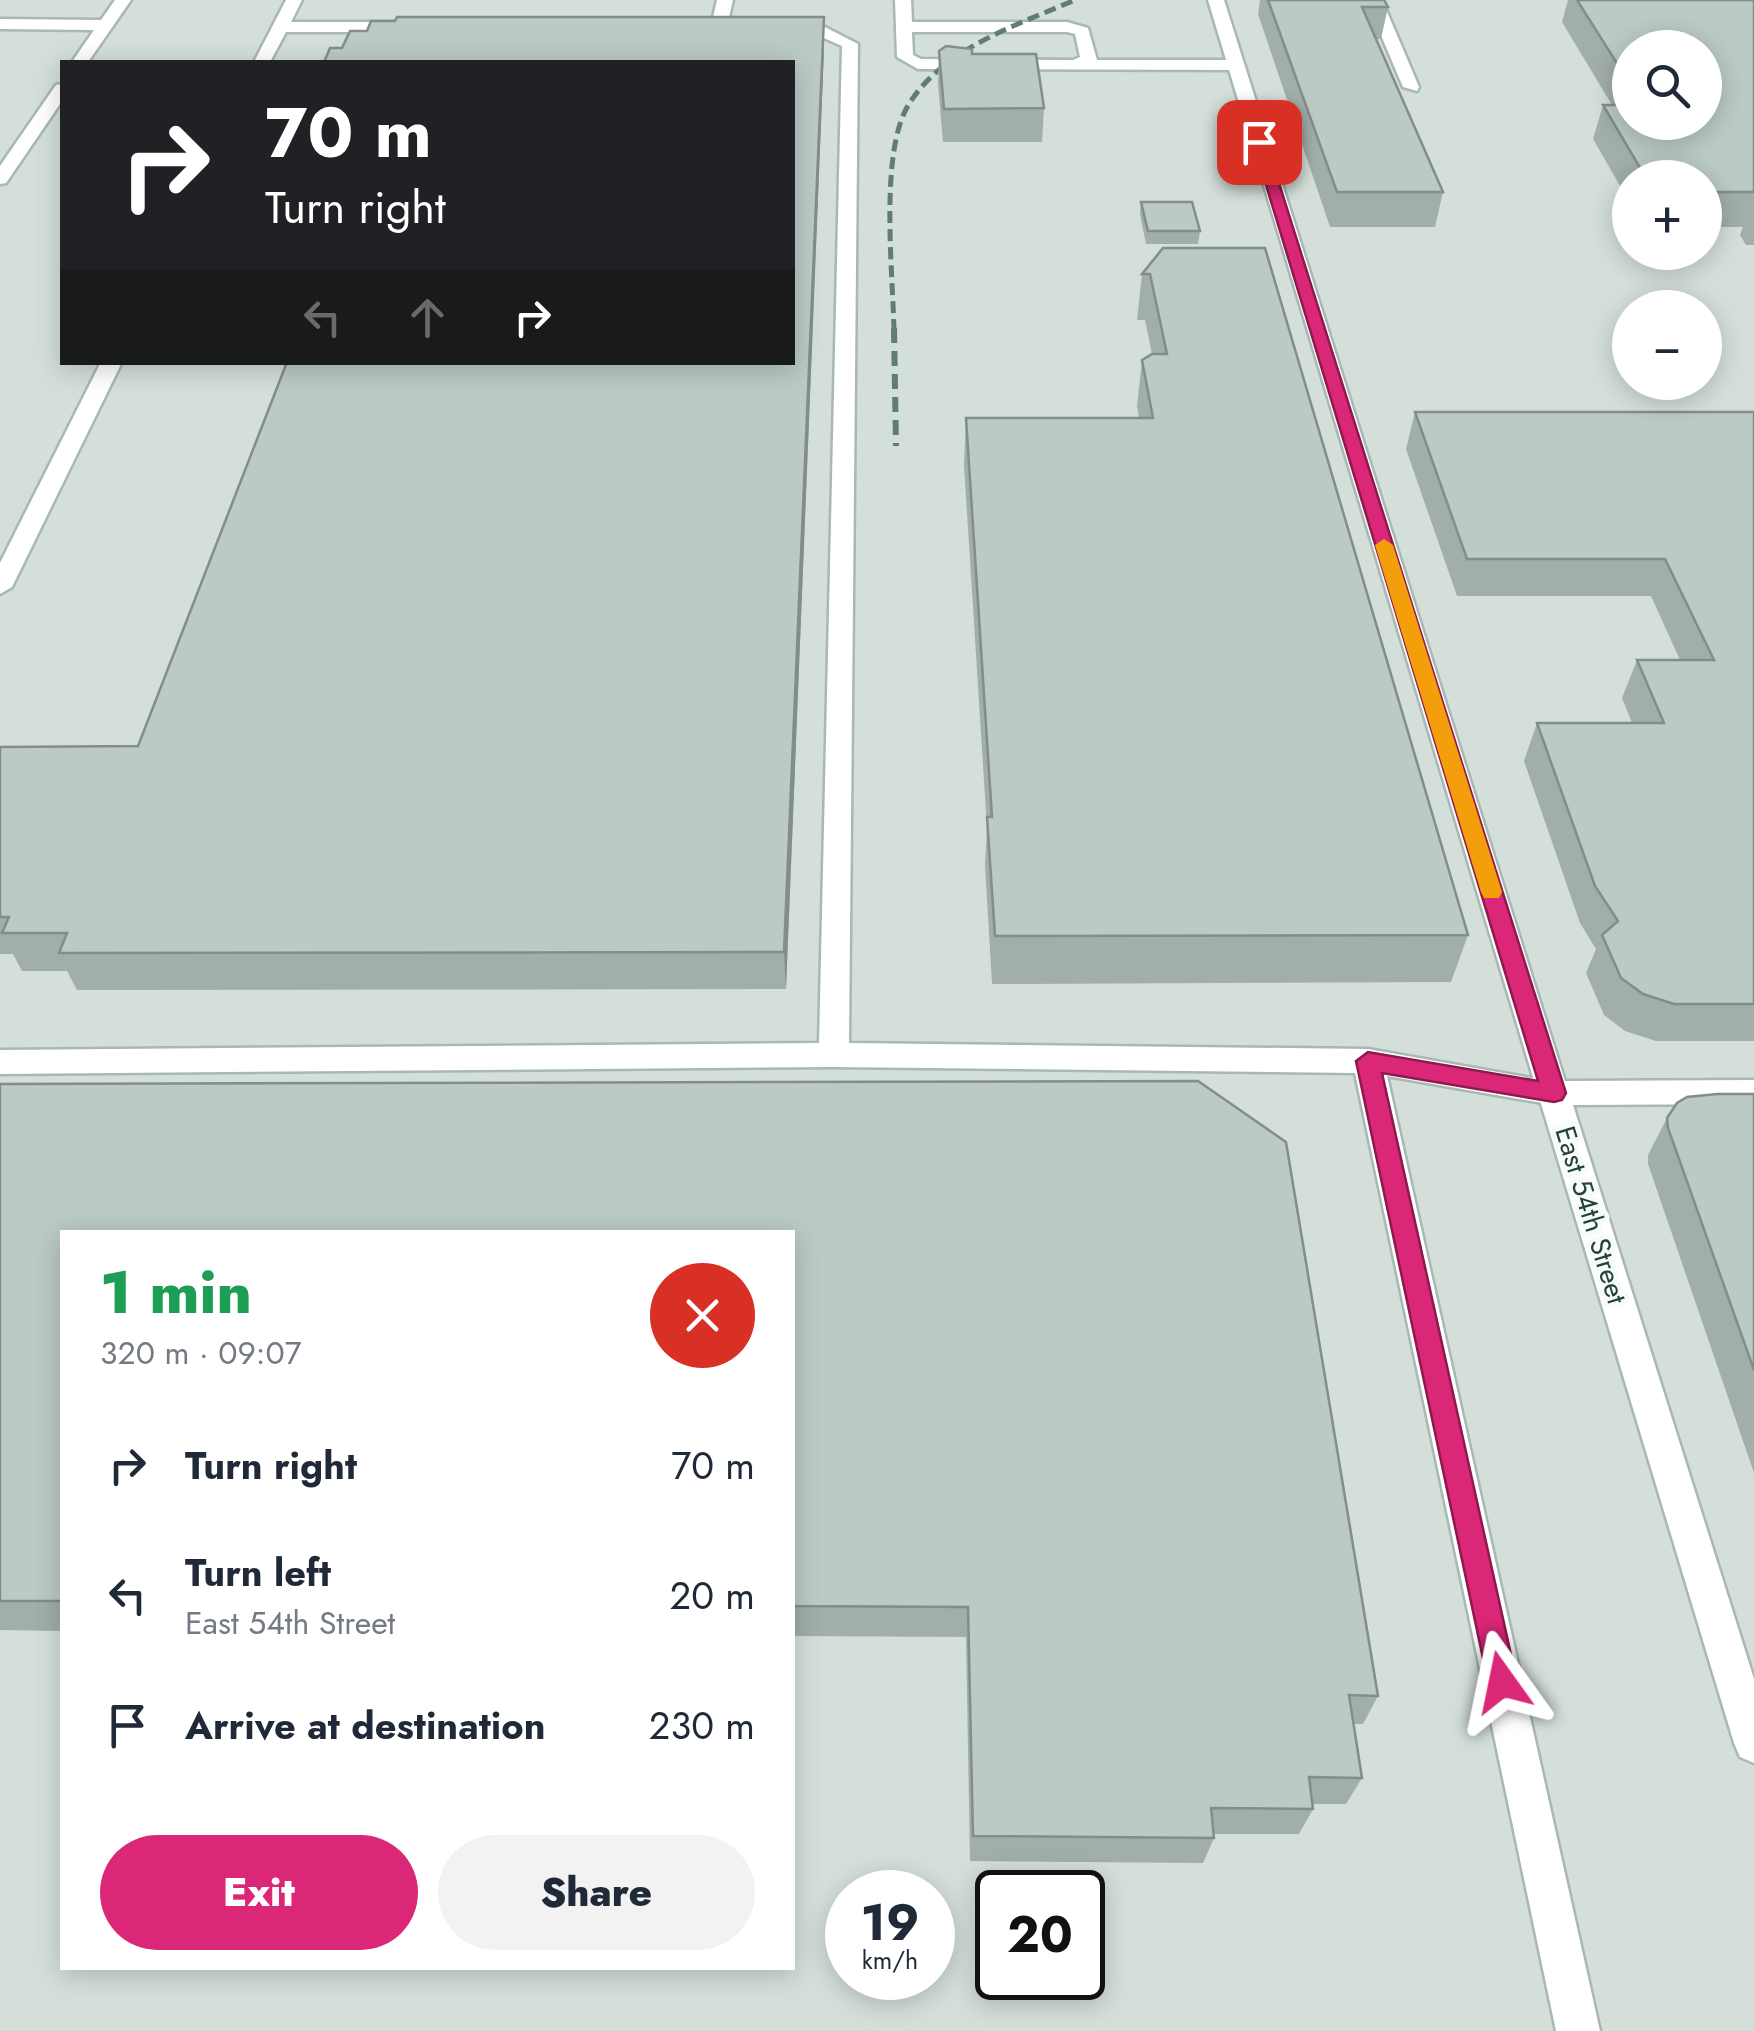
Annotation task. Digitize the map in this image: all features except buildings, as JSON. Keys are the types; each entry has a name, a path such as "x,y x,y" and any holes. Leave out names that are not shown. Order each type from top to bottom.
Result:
{"street":[{"path":"81,60 123,0"},
{"path":"263,60 294,0"},
{"path":"725,0 728,26 813,27 850,44 834,1055"},
{"path":"903,0 906,57 918,64 1236,66"},
{"name":"East 54th Street","path":"1216,0 1754,1742"},
{"path":"1374,0 1412,87"},
{"path":"0,24 107,24"},
{"path":"280,27 420,26"},
{"path":"905,27 1082,30 1088,59 1075,65"},
{"path":"0,179 60,91"},
{"path":"0,587 111,365"},
{"path":"0,1062 834,1055 1368,1061 1554,1093 1754,1092"},
{"path":"1368,1061 1578,2031"}],"shaded area":[{"path":"0,0 1754,0 1754,2031 0,2031"}],"railway":[{"path":"894,331 891,181 900,125 909,104 924,84 962,53 1006,29 1075,0"},
{"path":"894,328 896,446"}],"slow traffic":[{"path":"1384,545 1492,892"}],"route":[{"path":"1259,142 1554,1093 1368,1061 1502,1682"}]}
